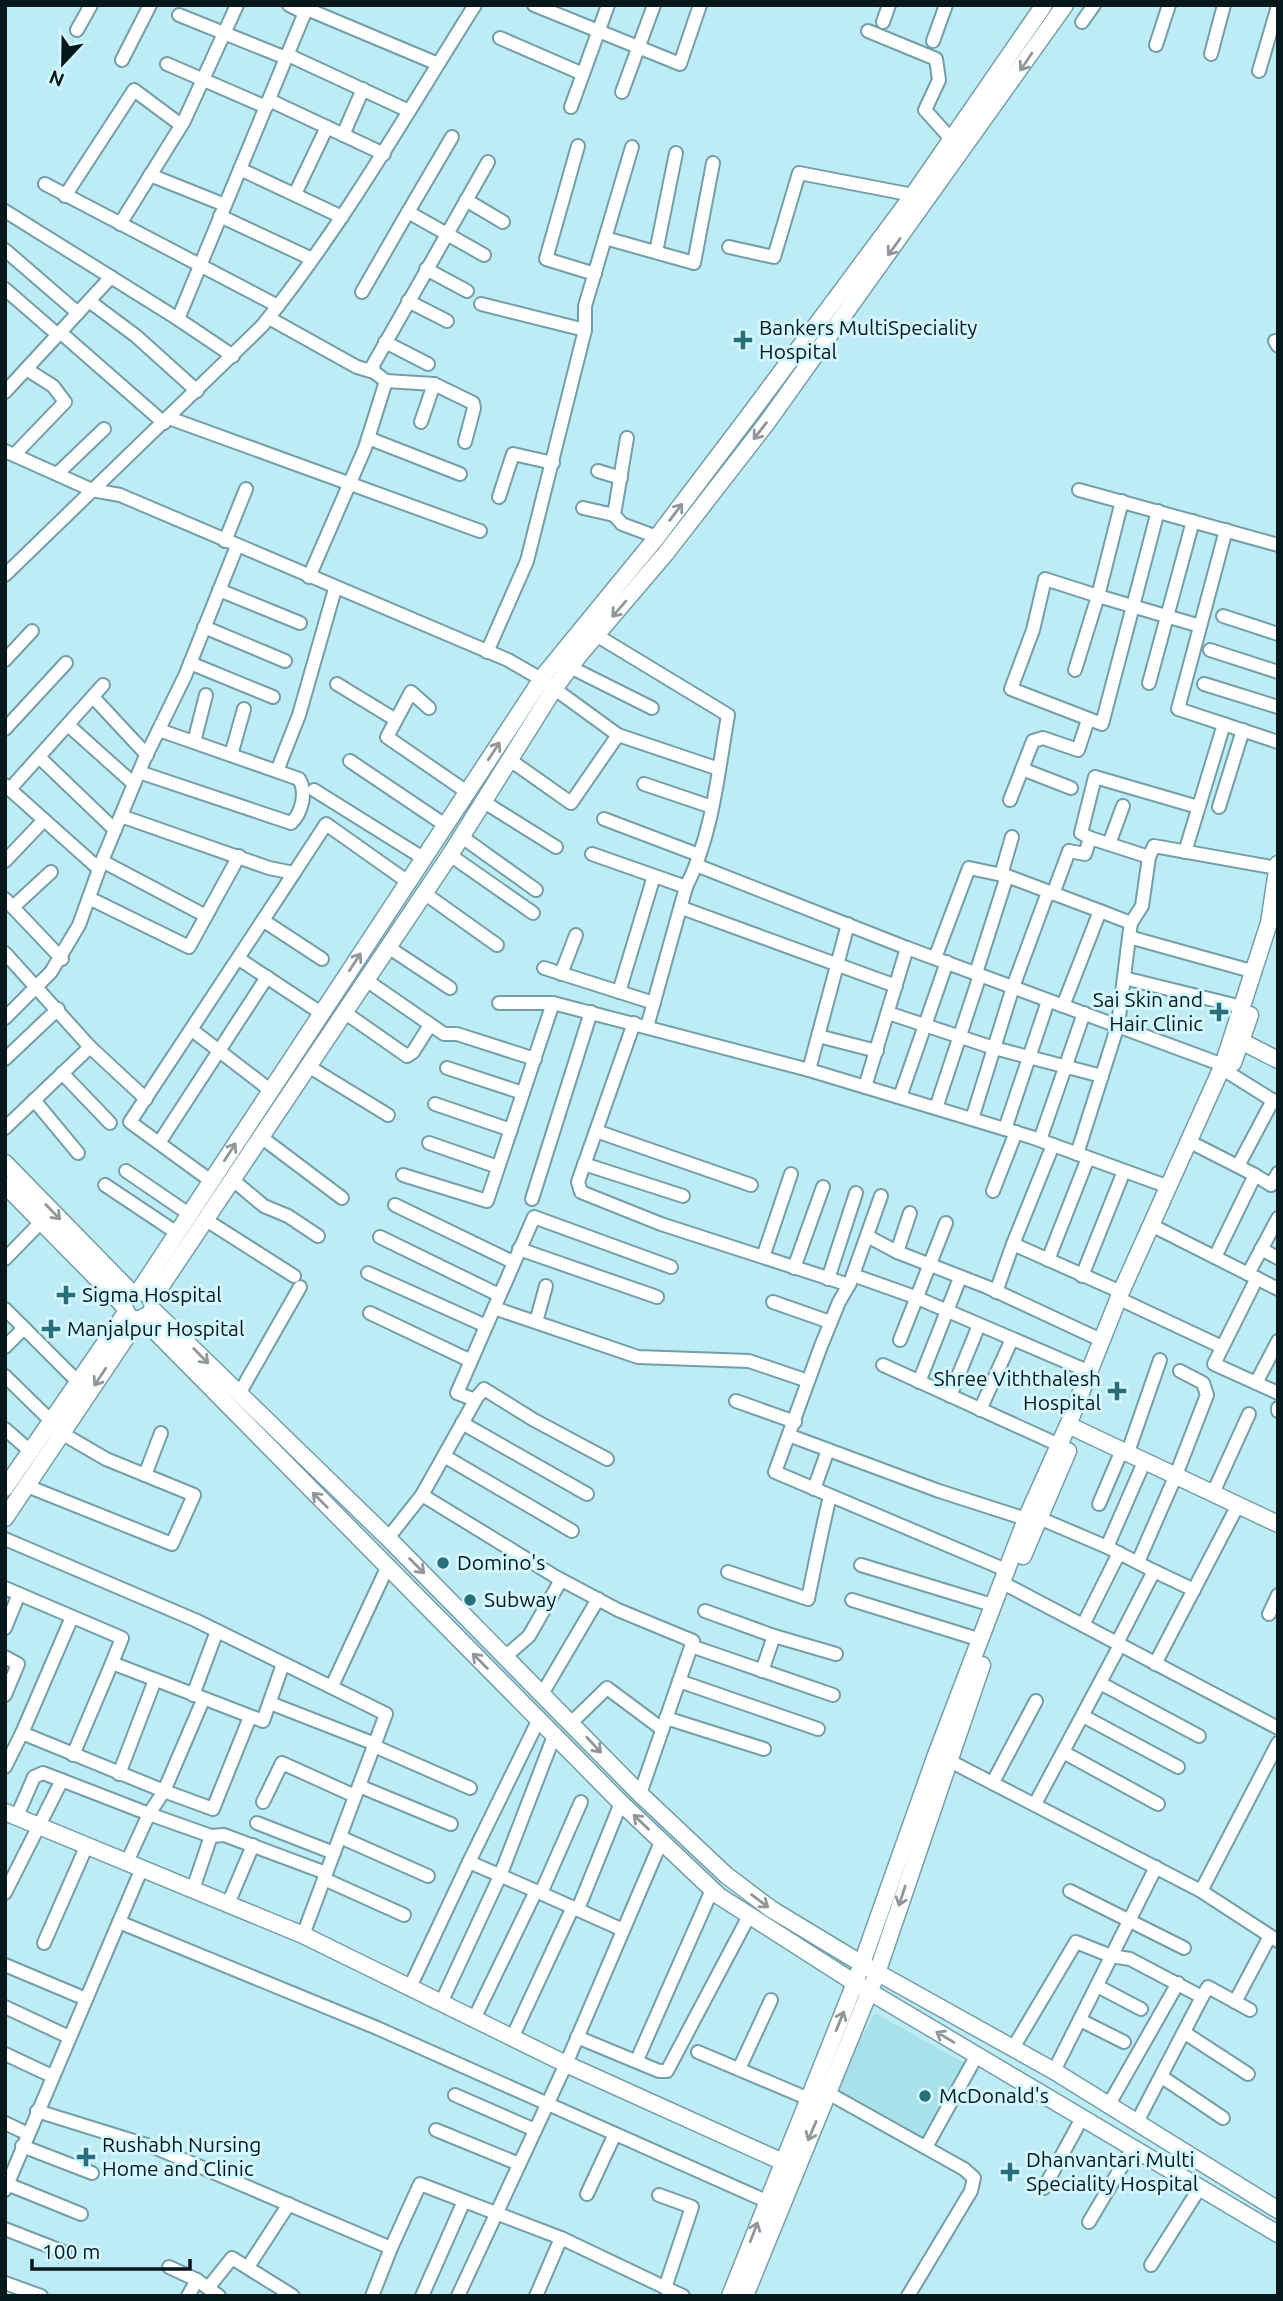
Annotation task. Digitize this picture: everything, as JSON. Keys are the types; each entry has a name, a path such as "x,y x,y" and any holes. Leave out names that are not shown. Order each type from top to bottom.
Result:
{"street":[{"path":"77,30 91,5"},
{"path":"122,60 150,5"},
{"path":"120,224 181,125 237,5"},
{"path":"289,5 307,9 438,64"},
{"path":"5,575 233,356 269,318 342,218 475,5"},
{"path":"534,5 563,11 598,31 680,64 700,5"},
{"path":"571,107 608,5"},
{"path":"622,92 654,5"},
{"path":"883,22 889,5"},
{"path":"933,41 946,5"},
{"path":"5,1518 63,1434 189,1214 467,792 913,195 1044,5"},
{"path":"8,1478 78,1382 234,1181 462,837 510,760 548,684 570,667 666,554 766,424 1065,5"},
{"path":"1082,23 1094,5"},
{"path":"1156,45 1169,5"},
{"path":"1210,54 1224,5"},
{"path":"1259,71 1278,6"},
{"path":"178,319 307,9"},
{"path":"178,15 287,56 409,111"},
{"path":"868,31 936,59 939,80 925,110 951,139"},
{"path":"500,38 583,75"},
{"path":"167,64 203,81 327,127 384,154"},
{"path":"343,135 363,89"},
{"path":"65,196 134,90 181,125"},
{"path":"295,194 327,127"},
{"path":"362,292 452,137"},
{"path":"578,146 546,259 595,274"},
{"path":"487,652 527,561 585,330 585,306 632,147"},
{"path":"656,252 676,153"},
{"path":"374,372 373,365 385,342 488,162"},
{"path":"605,238 694,263 713,163"},
{"path":"240,169 342,218"},
{"path":"729,247 774,257 799,173 913,195"},
{"path":"150,175 222,210 312,260"},
{"path":"46,184 278,306"},
{"path":"466,200 503,222"},
{"path":"5,211 233,356"},
{"path":"408,212 484,255"},
{"path":"5,250 78,313"},
{"path":"426,269 467,291"},
{"path":"5,392 111,277"},
{"path":"5,289 167,420 350,482 480,531"},
{"path":"89,301 136,336 197,391"},
{"path":"408,301 447,321"},
{"path":"481,304 585,330"},
{"path":"269,318 352,365 374,372 386,381 434,384 473,403 465,442"},
{"path":"385,342 428,364"},
{"path":"26,369 52,386 65,402 10,453 92,490 120,495 487,652 548,684 618,735 719,769"},
{"path":"309,578 368,438 386,381"},
{"path":"421,422 434,384"},
{"path":"57,474 104,429"},
{"path":"368,438 460,474"},
{"path":"614,515 627,438"},
{"path":"499,497 513,454 553,463"},
{"path":"598,471 621,478"},
{"path":"5,1018 36,989 62,959 219,590 246,489"},
{"path":"1079,489 1278,545"},
{"path":"1075,670 1098,596 1122,501"},
{"path":"583,509 614,515 622,524 657,537"},
{"path":"1158,511 1133,606 1105,722 1088,720 1011,689 1033,629 1045,579 1098,596 1133,606 1200,626"},
{"path":"1149,683 1170,617 1193,521"},
{"path":"1226,530 1178,709 1278,742"},
{"path":"277,771 299,715 335,589"},
{"path":"219,590 300,623"},
{"path":"1223,616 1278,634"},
{"path":"204,627 285,661"},
{"path":"5,660 33,631"},
{"path":"596,635 727,715 712,807 654,1003 640,1025 596,1131 578,1182 579,1188 586,1195 794,1268 828,1279 851,1280 915,1297 1090,1372"},
{"path":"1210,650 1278,672"},
{"path":"5,729 66,663"},
{"path":"190,663 273,697"},
{"path":"570,667 652,708"},
{"path":"337,684 397,720"},
{"path":"1204,684 1278,708"},
{"path":"103,685 39,757 8,787 44,820 101,865 206,916"},
{"path":"429,708 411,692 387,737 467,792"},
{"path":"194,742 206,695"},
{"path":"93,697 147,755"},
{"path":"231,755 244,709"},
{"path":"1010,800 1032,744 1039,738 1078,750 1088,720"},
{"path":"1185,852 1224,724"},
{"path":"68,725 137,778 291,823 300,807 304,786 299,779 159,730"},
{"path":"1219,807 1243,730"},
{"path":"510,760 571,803 618,735"},
{"path":"39,757 115,830"},
{"path":"350,761 445,825"},
{"path":"1022,769 1071,788"},
{"path":"1149,857 1081,833 1095,777 1198,807"},
{"path":"644,785 712,807"},
{"path":"314,790 423,858"},
{"path":"484,802 556,848"},
{"path":"1109,844 1122,806"},
{"path":"121,816 269,868 294,873"},
{"path":"604,819 907,948 1118,1025 1226,1069 1275,1101 1238,1166"},
{"path":"5,861 44,820"},
{"path":"211,1181 130,1122 326,824 408,882"},
{"path":"462,837 536,890"},
{"path":"936,1108 978,974 1012,837"},
{"path":"972,1119 1013,987 1069,850 1085,854 1090,838"},
{"path":"1048,1260 1083,1156 1102,1076 1118,1025 1131,923 1142,906 1149,857 1154,846 1277,866 1269,923 1242,1007 1237,1039"},
{"path":"592,854 687,887"},
{"path":"450,855 533,913"},
{"path":"89,898 189,947 239,856"},
{"path":"900,1097 926,1023 968,868 1004,875 1131,923"},
{"path":"51,872 9,903 62,959"},
{"path":"619,992 654,876"},
{"path":"424,893 497,945"},
{"path":"682,908 896,986"},
{"path":"1063,1006 1100,911"},
{"path":"730,2296 809,2099 862,1988 877,1973 992,1605 1073,1427 1124,1297 1155,1227 1198,1146 1278,919"},
{"path":"264,921 322,959"},
{"path":"809,1070 848,924"},
{"path":"561,974 576,935"},
{"path":"1129,937 1255,972"},
{"path":"388,947 450,988"},
{"path":"865,1087 907,948"},
{"path":"239,959 321,1013"},
{"path":"8,960 58,1009 90,1048 146,1099"},
{"path":"544,968 654,1003"},
{"path":"159,1143 267,977"},
{"path":"1124,978 1242,1007"},
{"path":"366,979 444,1034 457,1034 535,1059"},
{"path":"993,1191 1029,1058 1048,1001"},
{"path":"499,1003 553,1003 809,1070 1011,1130 1169,1187"},
{"path":"402,1175 487,1201 553,1003"},
{"path":"5,1059 58,1009"},
{"path":"344,1012 407,1056 429,1025"},
{"path":"532,1199 591,1012"},
{"path":"888,1013 926,1023 994,1048 1102,1076"},
{"path":"1040,1140 1084,1013"},
{"path":"191,1030 270,1090"},
{"path":"818,1036 877,1051"},
{"path":"1237,1039 1276,1060"},
{"path":"5,1128 90,1048"},
{"path":"308,1066 388,1115"},
{"path":"447,1068 523,1093"},
{"path":"1155,1227 1169,1187 1226,1069"},
{"path":"62,1073 110,1123"},
{"path":"34,1100 78,1153"},
{"path":"435,1104 511,1130"},
{"path":"596,1131 751,1185"},
{"path":"261,1137 342,1198"},
{"path":"429,1143 498,1167"},
{"path":"996,1292 1053,1145"},
{"path":"1198,1146 1272,1185 1278,1173"},
{"path":"5,1163 387,1568 621,1803 712,1890 862,1988 1278,2234"},
{"path":"584,1164 683,1196"},
{"path":"125,1171 189,1214"},
{"path":"1082,1276 1124,1171"},
{"path":"762,1257 791,1174"},
{"path":"1216,1257 1255,1175"},
{"path":"234,1181 264,1206 288,1216 318,1236"},
{"path":"5,1185 41,1222 239,1394 388,1538 640,1794 726,1875 771,1909 877,1973 1054,2071 1278,2210"},
{"path":"105,1185 177,1233"},
{"path":"794,1268 822,1186"},
{"path":"828,1279 856,1193"},
{"path":"881,1196 851,1280 831,1322 808,1381 791,1436 775,1472 1005,1579 1083,1625 1278,1728"},
{"path":"395,1205 513,1262"},
{"path":"897,1252 910,1213"},
{"path":"475,1400 457,1393 534,1217 671,1267"},
{"path":"1278,1218 1261,1249 1253,1276 1214,1364 1278,1393"},
{"path":"206,1220 297,1282 239,1394"},
{"path":"5,1259 41,1222"},
{"path":"900,1339 946,1223"},
{"path":"1155,1227 1278,1289"},
{"path":"867,1236 928,1266 996,1292 1101,1340"},
{"path":"380,1237 499,1294"},
{"path":"1013,1244 1222,1348"},
{"path":"519,1249 657,1297"},
{"path":"1261,1249 1278,1258"},
{"path":"368,1273 486,1326"},
{"path":"919,1382 960,1278"},
{"path":"536,1322 546,1286"},
{"path":"1033,1518 1059,1445 1073,1427 1101,1340 1124,1297"},
{"path":"773,1302 831,1322"},
{"path":"494,1308 638,1357 748,1361 808,1381"},
{"path":"5,1309 78,1382"},
{"path":"370,1313 471,1361"},
{"path":"950,1396 979,1325"},
{"path":"5,1347 24,1328"},
{"path":"980,1410 1012,1339"},
{"path":"1256,1383 1278,1341"},
{"path":"1099,1504 1125,1451 1160,1360"},
{"path":"883,1365 1059,1445"},
{"path":"1138,1562 1177,1475 1207,1389 1203,1383 1180,1371"},
{"path":"5,1376 51,1421"},
{"path":"388,1538 422,1495 475,1400 484,1389 607,1460"},
{"path":"736,1401 795,1422"},
{"path":"1213,1493 1249,1414"},
{"path":"462,1423 587,1494"},
{"path":"1073,1427 1278,1524"},
{"path":"5,1429 30,1451"},
{"path":"145,1475 161,1433"},
{"path":"27,1486 172,1544 194,1495 106,1458 63,1434"},
{"path":"791,1436 939,1491 1033,1518 1119,1553 1194,1590"},
{"path":"814,1489 828,1450"},
{"path":"444,1456 572,1531"},
{"path":"1107,1548 1145,1460"},
{"path":"422,1495 561,1580 693,1641 640,1794"},
{"path":"728,1572 808,1599 822,1522 828,1510 830,1496"},
{"path":"1155,1664 1238,1505"},
{"path":"5,1539 218,1631 386,1714 303,1935"},
{"path":"1083,1625 1119,1553"},
{"path":"861,1565 992,1605"},
{"path":"331,1686 387,1568"},
{"path":"1035,1804 1100,1683 1154,1571"},
{"path":"745,2296 828,2093 862,1988 862,1964 943,1757 1005,1579"},
{"path":"506,1656 529,1636 561,1580"},
{"path":"5,1588 122,1638 73,1755"},
{"path":"5,1628 19,1594"},
{"path":"1269,1614 1278,1595"},
{"path":"542,1694 598,1599"},
{"path":"852,1600 981,1640"},
{"path":"705,1611 774,1636 836,1654"},
{"path":"5,1767 72,1617"},
{"path":"81,2214 7,2181 119,1922 149,1814 164,1791 198,1698 218,1631"},
{"path":"762,1671 774,1636"},
{"path":"691,1646 833,1695"},
{"path":"5,1657 18,1664 5,1695"},
{"path":"112,1663 263,1721 283,1664"},
{"path":"119,1774 155,1680"},
{"path":"679,1681 818,1729"},
{"path":"1100,1683 1199,1736"},
{"path":"572,1722 607,1688 664,1724 764,1749"},
{"path":"993,1782 1036,1702"},
{"path":"270,1703 470,1788"},
{"path":"1083,1716 1178,1767"},
{"path":"22,1733 119,1774 213,1809 250,1717"},
{"path":"410,1987 539,1719"},
{"path":"441,2003 500,1876 554,1736"},
{"path":"1201,1891 1278,1743"},
{"path":"1063,1752 1158,1804"},
{"path":"943,1757 1201,1891 1274,1938 1235,2002"},
{"path":"263,1802 282,1763 451,1824"},
{"path":"404,1914 253,1845 224,1835 211,1836 62,1780 37,1774 11,1814 303,1935 566,2064 783,2162"},
{"path":"6,1887 41,1826 62,1780"},
{"path":"474,2019 539,1892 581,1801"},
{"path":"512,2038 576,1908 621,1803"},
{"path":"257,1823 334,1853"},
{"path":"192,1889 211,1836"},
{"path":"340,1837 428,1876"},
{"path":"458,2296 566,2064 661,1842"},
{"path":"44,1944 87,1845"},
{"path":"228,1904 253,1845"},
{"path":"469,1863 623,1930"},
{"path":"1054,2071 1156,1867"},
{"path":"637,2060 712,1890"},
{"path":"1070,1891 1184,1948"},
{"path":"577,2037 663,2072 670,2068 749,1916"},
{"path":"119,1922 377,2028 766,2201"},
{"path":"1013,2048 1076,1942 1111,1956 1130,1958 1202,1997"},
{"path":"5,1965 86,1998"},
{"path":"1108,2106 1178,1983"},
{"path":"1097,1986 1140,2010"},
{"path":"1137,2122 1208,1987 1250,2010"},
{"path":"739,2069 771,2000"},
{"path":"5,2007 69,2037"},
{"path":"1080,2020 1124,2042"},
{"path":"1185,2033 1248,2074"},
{"path":"698,2052 809,2099"},
{"path":"5,2054 52,2076"},
{"path":"926,2147 976,2056"},
{"path":"1162,2077 1223,2118"},
{"path":"828,2093 964,2168 974,2178 974,2183 908,2296"},
{"path":"455,2095 535,2130"},
{"path":"37,2111 156,2148 391,2248"},
{"path":"1044,2188 1082,2118"},
{"path":"5,2123 28,2134"},
{"path":"436,2130 519,2164"},
{"path":"587,2194 615,2134"},
{"path":"22,2146 92,2173"},
{"path":"1088,2222 1132,2149"},
{"path":"372,2296 420,2184 561,2238 683,2296"},
{"path":"1151,2265 1199,2189"},
{"path":"659,2195 692,2207 665,2288"},
{"path":"422,2296 464,2201"},
{"path":"248,2267 289,2204"},
{"path":"5,2229 64,2252"},
{"path":"536,2296 561,2238"},
{"path":"188,2296 208,2288 232,2258 293,2296"},
{"path":"169,2267 208,2288"},
{"path":"644,2296 650,2282"},
{"path":"5,2283 41,2296"}],"shaded area":[{"path":"875,2013 966,2064 923,2141 832,2090"}],"place":[{"name":"Bankers MultiSpeciality Hospital","path":"743,340"},
{"name":"Sai Skin and Hair Clinic","path":"1219,1012"},
{"name":"Sigma Hospital","path":"66,1295"},
{"name":"Manjalpur Hospital","path":"51,1329"},
{"name":"Shree Viththalesh Hospital","path":"1117,1391"},
{"name":"Domino's","path":"443,1563"},
{"name":"Subway","path":"470,1600"},
{"name":"McDonald's","path":"925,2096"},
{"name":"Rushabh Nursing Home and Clinic","path":"86,2157"},
{"name":"Dhanvantari Multi Speciality Hospital","path":"1010,2172"}]}
